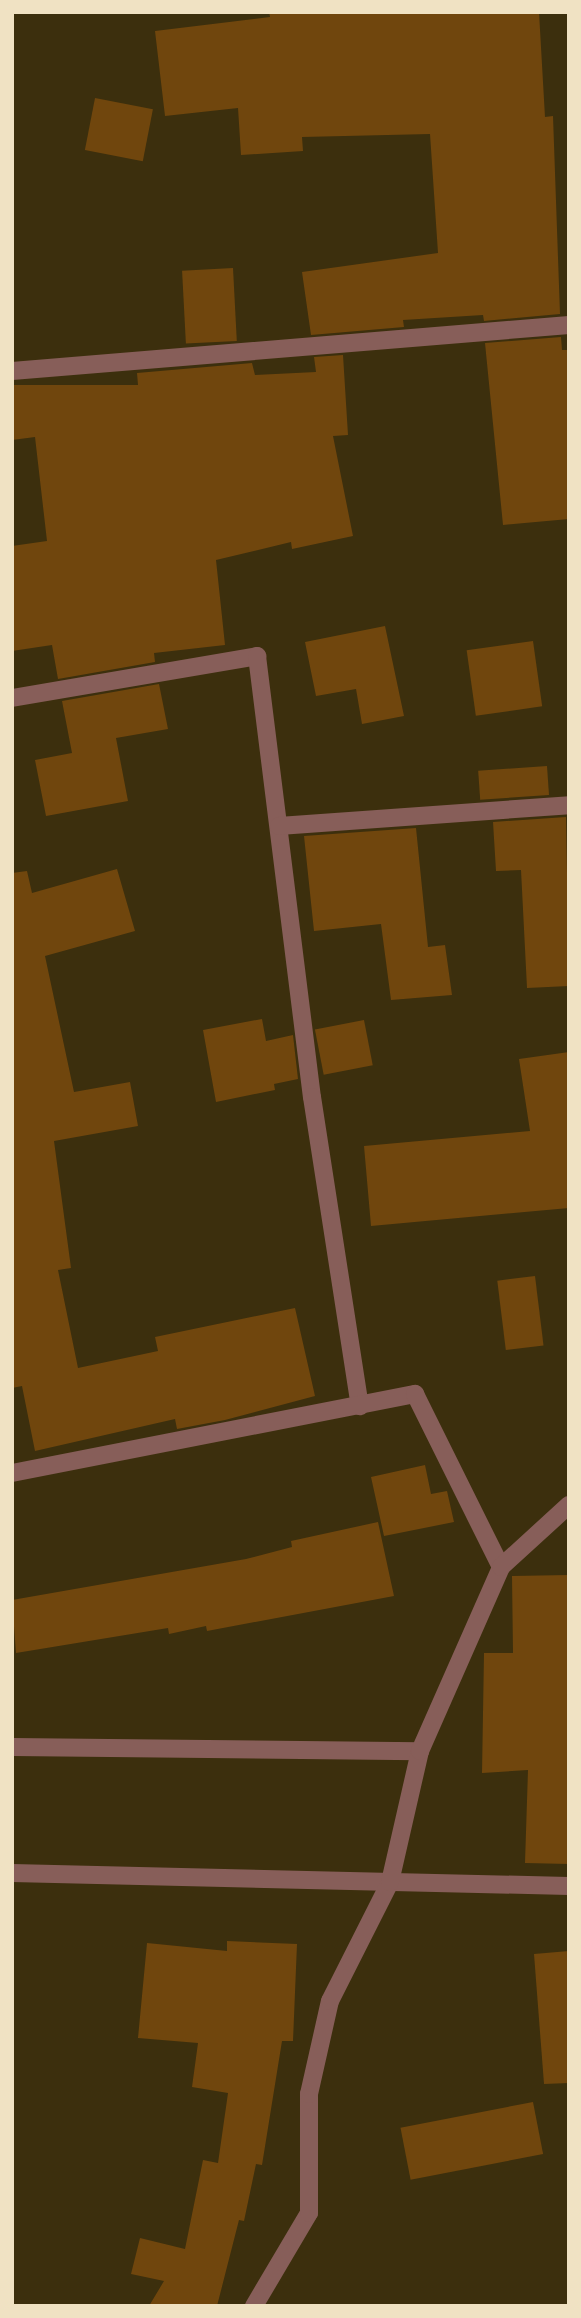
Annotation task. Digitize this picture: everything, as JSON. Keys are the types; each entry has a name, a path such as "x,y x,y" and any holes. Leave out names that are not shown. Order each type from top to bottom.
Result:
{"street":[{"path":"12,371 569,325"},
{"path":"12,698 257,656 312,1097 360,1406"},
{"path":"279,826 569,805"},
{"path":"12,1473 415,1394 501,1567"},
{"path":"254,2306 309,2213 309,2094 330,2001 390,1882 420,1751 501,1567 569,1504"},
{"path":"12,1747 420,1751"},
{"path":"12,1873 569,1886"}],"building":[{"path":"269,12 539,12 545,117 553,116 560,314 484,321 483,315 403,320 404,327 311,335 302,272 438,253 430,134 302,137 303,151 241,155 238,108 165,116 155,31 270,17"},
{"path":"95,98 153,109 143,161 85,150"},
{"path":"233,268 237,341 186,344 182,271"},
{"path":"561,337 562,350 569,350 569,519 503,525 485,343"},
{"path":"343,355 348,435 333,436 353,536 292,549 291,542 216,560 225,645 154,653 155,662 58,679 52,645 12,651 12,546 47,541 35,437 12,440 12,385 138,385 137,373 252,363 255,375 316,372 314,357"},
{"path":"385,626 404,716 362,724 356,689 316,696 305,642"},
{"path":"533,641 542,706 476,716 467,650"},
{"path":"159,684 168,729 116,738 128,801 46,816 35,760 72,753 62,701"},
{"path":"547,766 549,795 480,800 478,771"},
{"path":"566,817 569,986 527,988 521,870 496,871 493,822"},
{"path":"416,828 428,947 445,945 452,995 391,1000 381,924 314,931 304,836"},
{"path":"117,869 135,931 45,956 74,1092 130,1082 138,1126 54,1141 71,1268 58,1270 78,1368 158,1351 155,1337 295,1308 315,1396 225,1420 177,1429 175,1419 35,1451 22,1386 12,1388 12,873 27,871 32,893"},
{"path":"262,1019 266,1041 293,1035 298,1079 274,1084 275,1090 216,1102 203,1030"},
{"path":"364,1020 373,1065 324,1075 315,1030"},
{"path":"569,1052 569,1208 371,1226 364,1146 530,1131 519,1059"},
{"path":"535,1276 544,1345 506,1350 497,1281"},
{"path":"425,1465 431,1494 447,1491 454,1522 384,1536 371,1477"},
{"path":"378,1522 394,1596 207,1631 206,1626 169,1634 168,1628 16,1653 12,1600 246,1559 292,1547 291,1541"},
{"path":"569,1575 569,1864 525,1863 528,1770 482,1773 484,1653 513,1653 512,1576"},
{"path":"227,1941 297,1944 293,2041 282,2041 262,2165 256,2164 244,2221 239,2220 217,2306 149,2306 164,2281 131,2274 140,2238 185,2249 203,2160 218,2163 228,2093 192,2087 198,2043 138,2038 147,1943 227,1951"},
{"path":"569,1951 569,2083 544,2084 534,1954"},
{"path":"533,2102 543,2154 411,2180 400,2128"}]}
